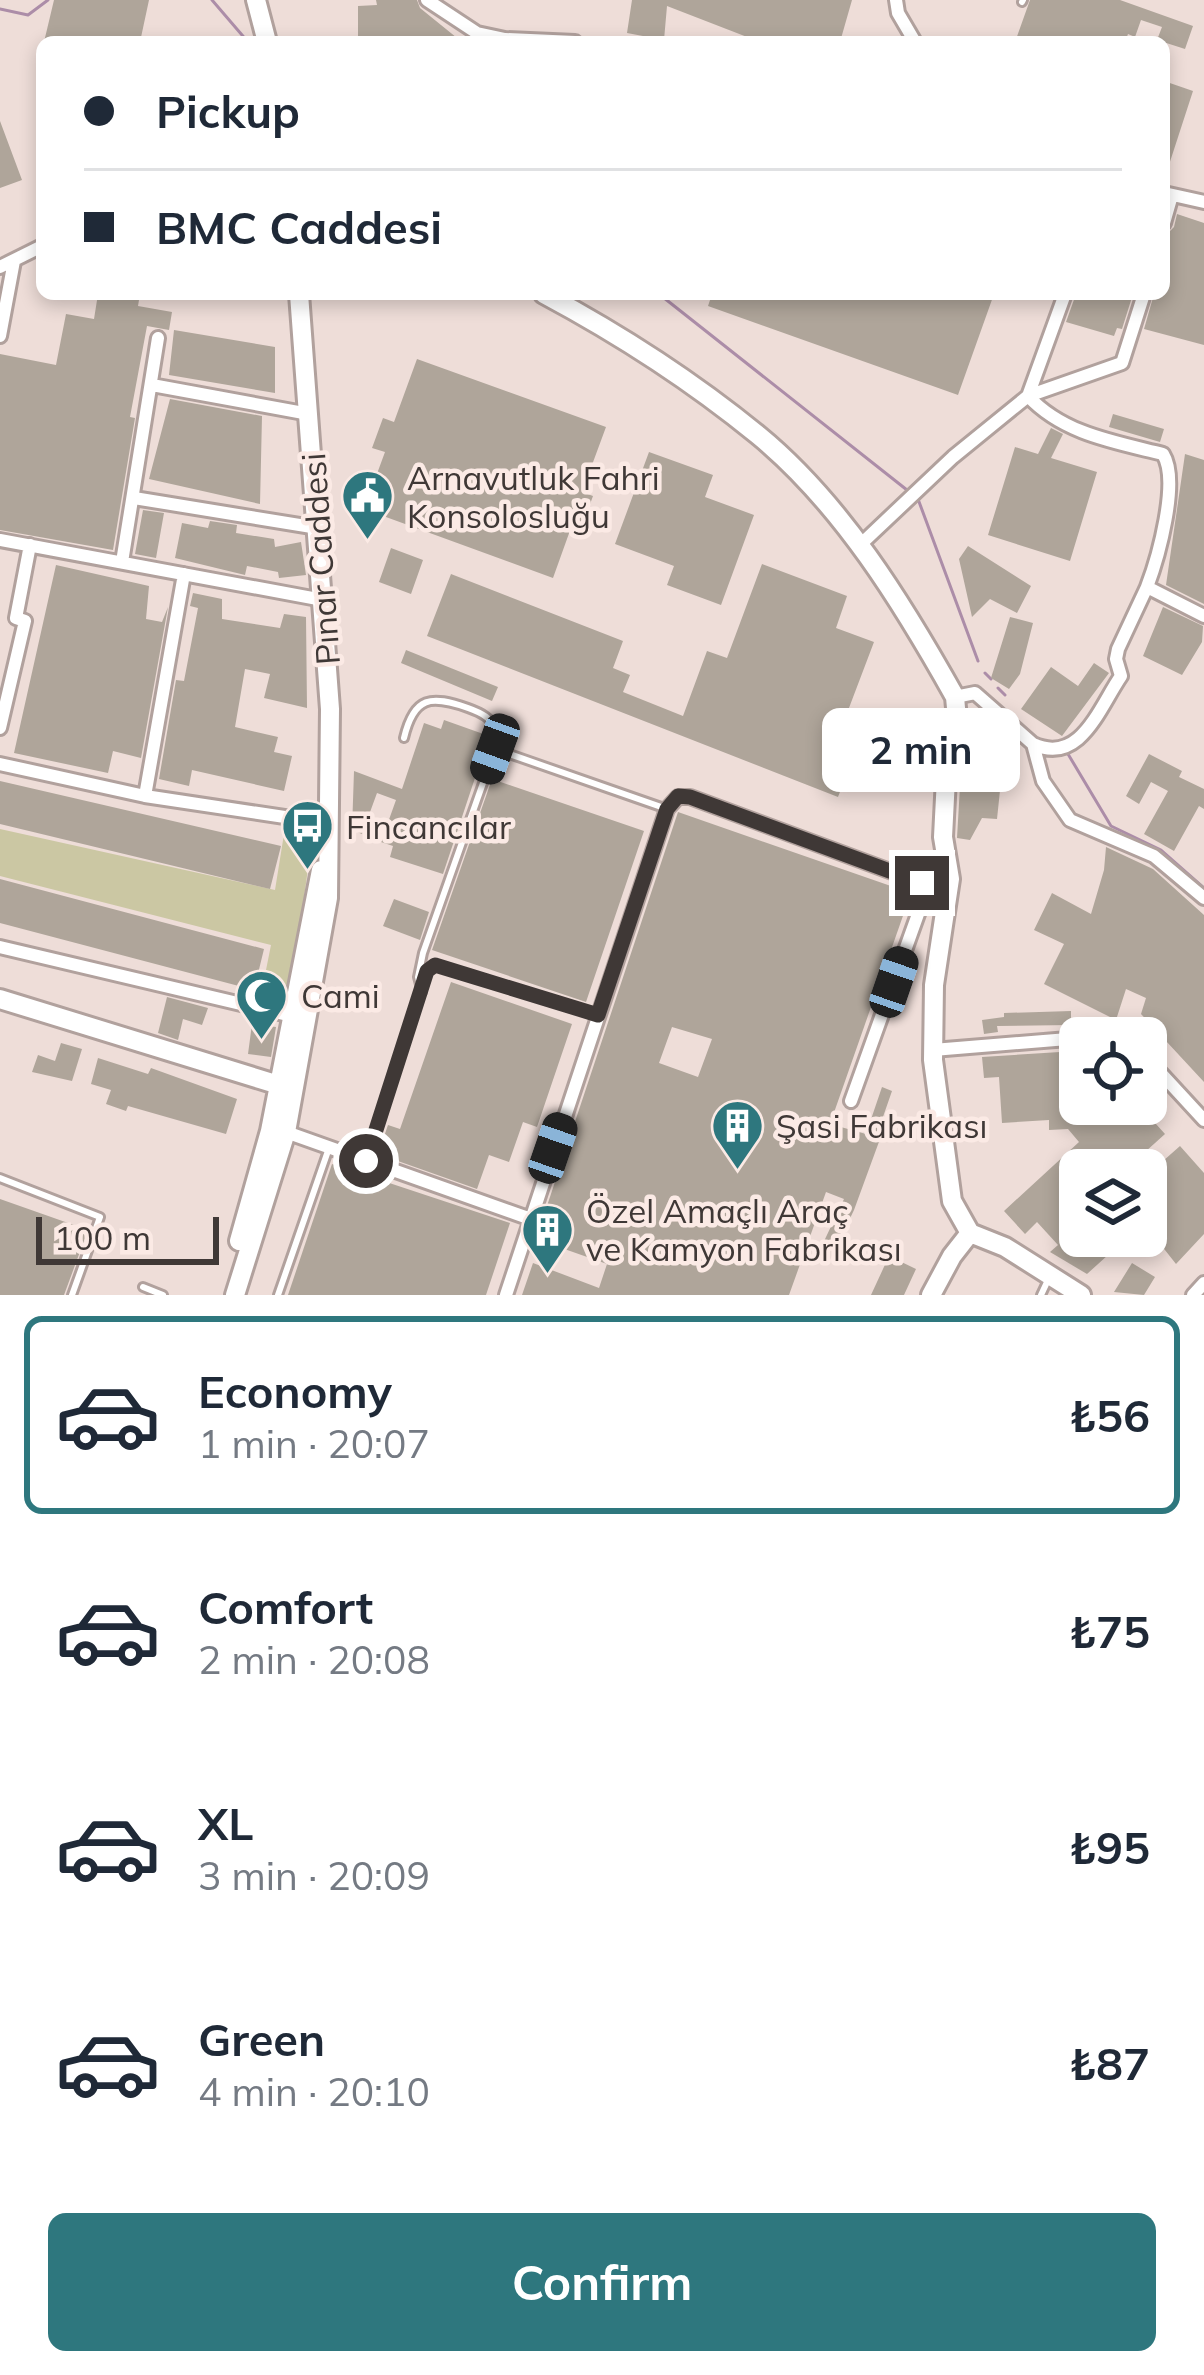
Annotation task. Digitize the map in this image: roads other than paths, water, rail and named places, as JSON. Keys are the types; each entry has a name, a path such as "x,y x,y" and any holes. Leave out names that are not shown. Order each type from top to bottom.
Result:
{"street":[{"path":"256,0 265,36"},
{"path":"428,0 477,33 491,36"},
{"path":"896,0 911,36"},
{"path":"1170,194 1204,202"},
{"path":"0,267 36,249"},
{"path":"0,336 14,261"},
{"name":"Pınar Caddesi","path":"235,1295 286,1132 328,898 332,824 325,600 300,300"},
{"path":"554,300 760,436 860,545 955,697 957,719 946,778 943,837 950,879 934,986 933,1050 952,1202 970,1233 1005,1246 1045,1286 1081,1295"},
{"path":"1028,396 1063,300"},
{"path":"860,545 953,457 1028,396 1122,363 1142,300"},
{"path":"122,562 158,338"},
{"path":"152,385 309,414"},
{"path":"955,697 976,693 1033,744 1050,751 1074,743 1121,676 1118,649 1159,556 1170,464 1163,454 1088,434 1045,415 1028,396"},
{"path":"134,498 318,528"},
{"path":"0,540 325,600"},
{"path":"0,728 25,621 16,617 30,545"},
{"path":"145,796 184,574"},
{"path":"1147,587 1204,616"},
{"path":"1033,744 1042,781 1070,820 1154,856 1204,898"},
{"path":"0,764 145,796 332,824"},
{"path":"506,1295 667,809 678,796 922,883 922,903 851,1101"},
{"name":"Pınar Caddesi","path":"225,1295 279,1085 332,824"},
{"path":"0,946 292,1016"},
{"path":"0,999 279,1085"},
{"path":"933,1050 1059,1041"},
{"path":"1167,1080 1204,1120"},
{"path":"286,1132 528,1218"},
{"path":"931,1295 970,1233"},
{"path":"1193,1295 1204,1283"}],"lane":[{"path":"404,738 413,711 436,699 490,719 498,731 423,953 418,977 422,992"},
{"path":"495,749 667,809"},
{"path":"366,1161 427,971 442,964 598,1015"},
{"path":"278,1295 329,1148"},
{"path":"0,1178 100,1217 72,1295"},
{"path":"142,1287 163,1295"}],"waterway":[{"path":"0,9 28,15 48,0"},
{"path":"212,0 243,36"},
{"path":"667,300 907,490"},
{"path":"918,499 978,661"},
{"path":"985,673 991,679"},
{"path":"998,688 1005,695"},
{"path":"1068,754 1111,826 1161,850 1204,888"}],"place":[{"name":"Arnavutluk Fahri Konsolosluğu","path":"368,542"},
{"name":"Fincancılar","path":"307,872"},
{"name":"Cami","path":"262,1041"},
{"name":"Şasi Fabrikası","path":"737,1171"},
{"name":"Özel Amaçlı Araç ve Kamyon Fabrikası","path":"547,1275"}]}
